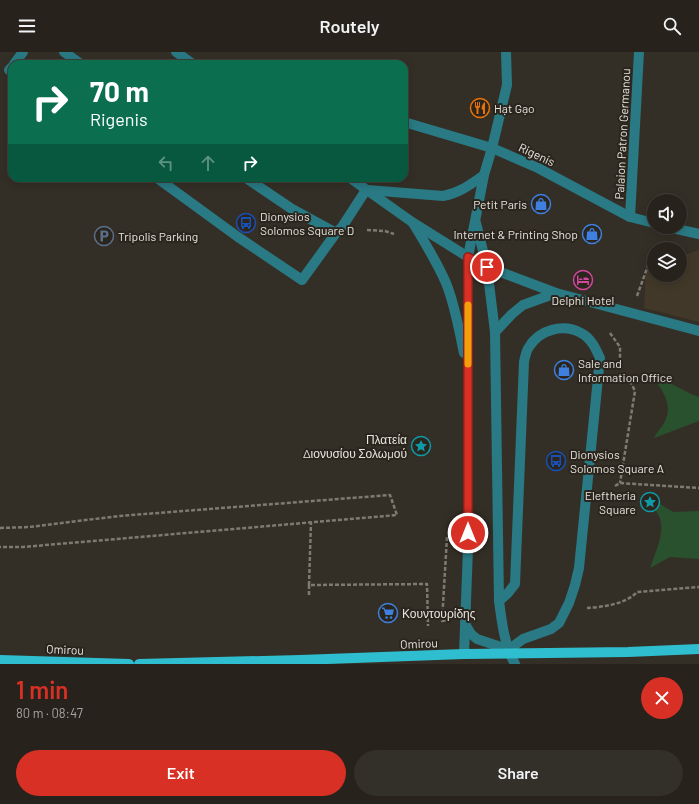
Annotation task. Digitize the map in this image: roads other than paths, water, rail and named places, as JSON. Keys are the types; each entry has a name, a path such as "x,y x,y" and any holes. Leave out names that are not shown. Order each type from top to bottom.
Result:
{"main road":[{"name":"Omirou","path":"139,664 300,662 464,654 621,652 699,649"},
{"name":"Omirou","path":"0,660 129,664"}],"street":[{"path":"17,60 24,52"},
{"path":"64,52 75,60"},
{"path":"176,52 187,60"},
{"path":"464,654 468,548 468,257 484,175 507,85 506,52"},
{"name":"Palaion Patron Germanou","path":"630,217 638,52"},
{"name":"Rigenis","path":"408,123 492,148 538,168 630,217 647,221"},
{"path":"366,190 443,196 454,194 465,189 484,175"},
{"path":"162,182 238,237 302,280 342,227 366,190"},
{"path":"252,182 292,209 336,233"},
{"path":"355,182 412,222 468,257 487,267 556,293 699,331"},
{"path":"476,219 487,267 495,332 499,601 504,637 509,654 515,664"},
{"path":"412,222 438,266 447,285 456,317 468,374"},
{"path":"687,231 699,234"},
{"path":"495,332 523,305 556,293"},
{"path":"499,601 515,584 524,362 528,348 535,339 544,332 564,328 582,333 595,347 600,358 579,568 569,603 559,623 519,642 509,654"},
{"path":"465,624 471,634 477,639 501,647 509,654"}],"place":[{"name":"Hạt Gạo","path":"480,108"},
{"name":"Petit Paris","path":"541,204"},
{"name":"Dionysios Solomos Square D","path":"246,223"},
{"name":"Internet & Printing Shop","path":"592,234"},
{"name":"Tripolis Parking","path":"104,236"},
{"name":"Delphi Hotel","path":"583,280"},
{"name":"Sale and Information Office","path":"564,370"},
{"name":"Πλατεία Διονυσίου Σολωμού","path":"421,446"},
{"name":"Dionysios Solomos Square A","path":"556,461"},
{"name":"Eleftheria Square","path":"650,502"},
{"name":"Κουντουρίδης","path":"388,613"}]}
